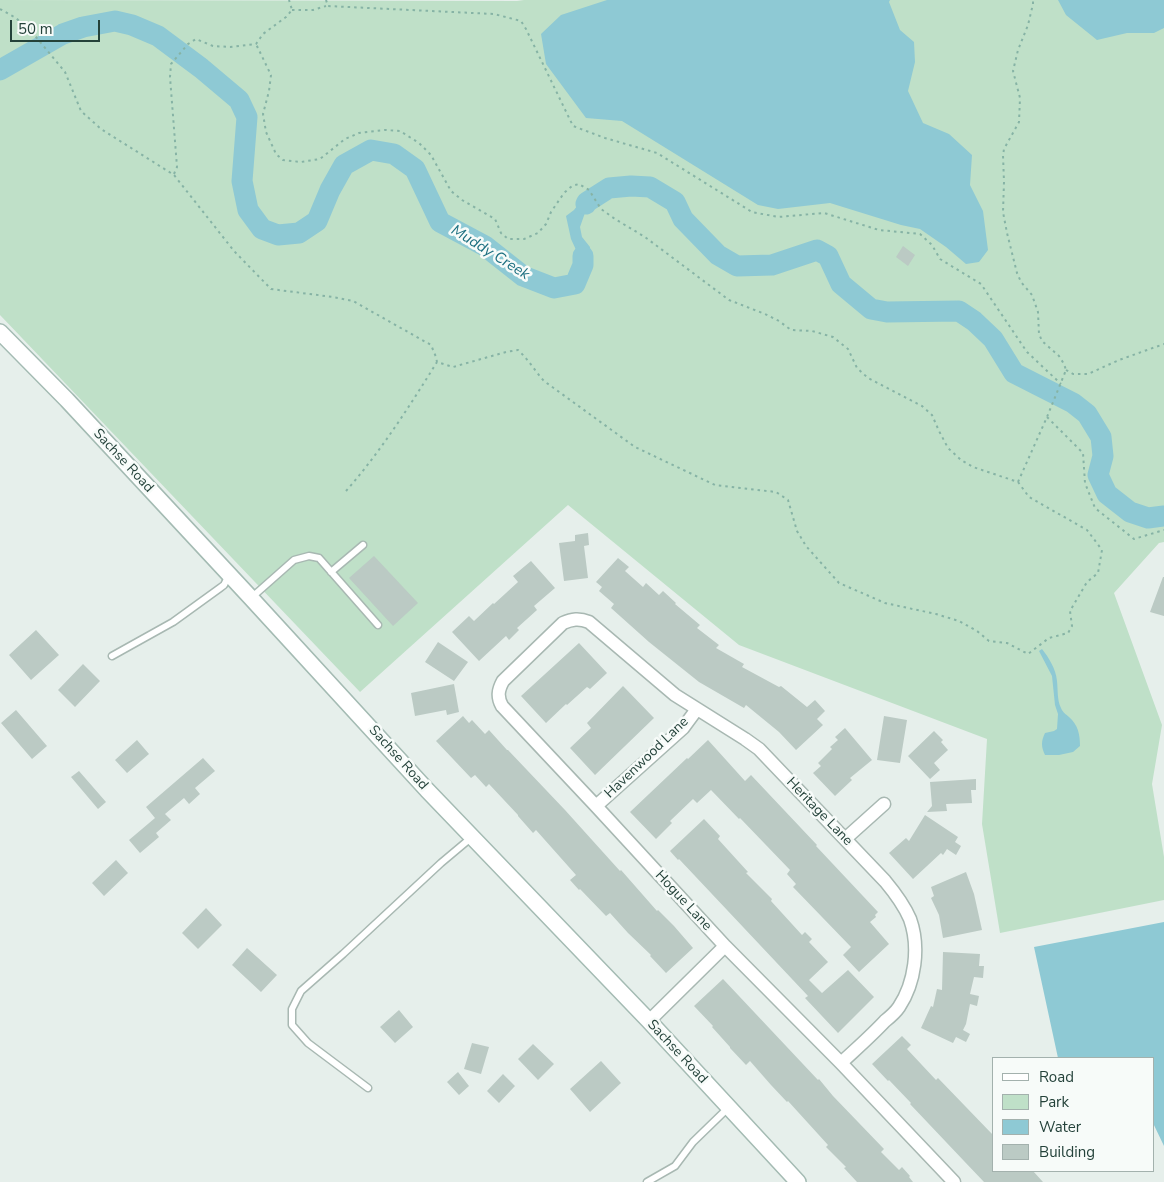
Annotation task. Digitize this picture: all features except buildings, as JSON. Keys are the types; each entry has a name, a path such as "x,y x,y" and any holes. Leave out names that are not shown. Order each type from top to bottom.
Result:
{"main road":[{"name":"Sachse Road","path":"0,332 74,408 229,574 427,790 649,1021 798,1182"}],"street":[{"name":"Heritage Lane","path":"576,619 589,622 675,696 759,749 886,881 899,899 910,920 915,941 914,964 908,988 898,1008 841,1063"},
{"name":"Hogue Lane","path":"576,619 563,623 502,681 498,694 499,700 506,712 725,946 841,1063 954,1182"},
{"name":"Havenwood Lane","path":"596,806 683,728 697,709"},
{"path":"845,839 884,804"},
{"path":"649,1021 725,946"}],"lane":[{"path":"331,572 363,545"},
{"path":"251,598 294,560 309,556 319,558 378,625"},
{"path":"112,656 173,622 224,585 229,574"},
{"path":"368,1088 308,1043 292,1025 292,1009 301,991 472,837"},
{"path":"647,1182 675,1166 693,1142 729,1107"}],"path":[{"path":"289,0 292,10"},
{"path":"326,0 328,6"},
{"path":"1033,0 1028,25 1018,50 1013,71 1020,98 1019,122 1004,149 1003,212 1017,273 1021,282 1032,295 1038,312 1039,334 1042,341 1058,356 1066,370 1072,374 1088,374 1119,360 1164,344"},
{"path":"174,175 176,167 170,77 171,64 188,44 196,39 213,46 230,47 256,44 263,34 286,17 292,10 313,10 328,6 494,14 521,21 526,28 572,126 657,153 752,212 778,217 824,213 880,230 920,234 932,246 940,259 981,284 1027,352 1060,386"},
{"path":"0,9 16,18 36,37 65,72 81,111 101,129 174,175 234,251 271,289 353,301 431,345 437,362 397,426 366,468 346,490"},
{"path":"256,44 271,76 263,114 266,132 276,154 283,160 302,162 320,159 345,139 359,133 385,130 400,131 418,143 431,155 451,191 462,200 494,219 501,233 508,239 524,239 538,233 546,224 551,212 564,193 572,186 579,184 589,190 601,209 615,220 645,236 729,300 765,314 791,330 812,331 833,337 848,349 857,368 868,378 922,406 932,415 948,448 961,460 973,467 1018,482 1029,497 1087,530 1102,550 1098,573 1087,582 1070,611 1072,626 1068,633 1048,638 1028,654 1007,643 989,641 960,621 885,603 839,583 806,546 798,531 788,500 776,492 715,485 635,447 544,381 526,357 518,350 453,367 437,362"},
{"path":"1018,482 1066,370"},
{"path":"1047,417 1083,453 1085,483 1095,508 1134,539 1164,530"}],"green space":[{"path":"0,0 1164,0 1164,542 1159,543 1114,593 1162,725 1152,784 1164,857 1164,900 1000,933 982,824 987,739 739,645 568,505 360,692 0,315"}],"water":[{"path":"607,0 890,0 889,2 900,30 914,42 915,62 908,91 923,123 949,134 972,155 970,185 983,211 988,250 979,262 966,264 920,229 830,203 778,209 758,205 622,121 586,118 546,64 541,34 561,15"},
{"path":"1058,0 1164,0 1164,28 1154,33 1127,33 1097,40 1066,15"},
{"path":"60,29 65,38 0,80 0,62"},
{"path":"605,185 616,192 608,193 586,210 580,227 582,237 590,247 589,269 583,285 575,284 569,276 577,252 571,239 566,216 574,210 584,197"},
{"path":"1042,649 1050,660 1055,672 1061,708 1075,723 1078,730 1080,746 1073,752 1045,755 1043,749 1042,741 1045,733 1057,729 1058,714 1055,705 1052,676 1039,651"},
{"path":"1164,922 1164,1146 1154,1125 1154,1057 1058,1057 1034,947"}],"waterway":[{"name":"Muddy Creek","path":"0,70 63,34 83,27 115,21 132,25 158,36 201,68 239,100 247,117 242,181 248,210 262,229 278,235 299,233 317,221 330,190 344,165 371,150 394,154 415,169 440,222 485,246 523,276 554,288 575,284 583,265 583,256"},
{"name":"Muddy Creek","path":"586,204 609,188 650,187 675,202 683,219 718,255 737,266 772,265 817,250 828,256 841,284 871,309 887,312 959,311 974,321 993,339 1014,373 1073,403 1087,414 1101,437 1103,456 1098,475 1107,494 1130,512 1148,518 1164,516"}]}
